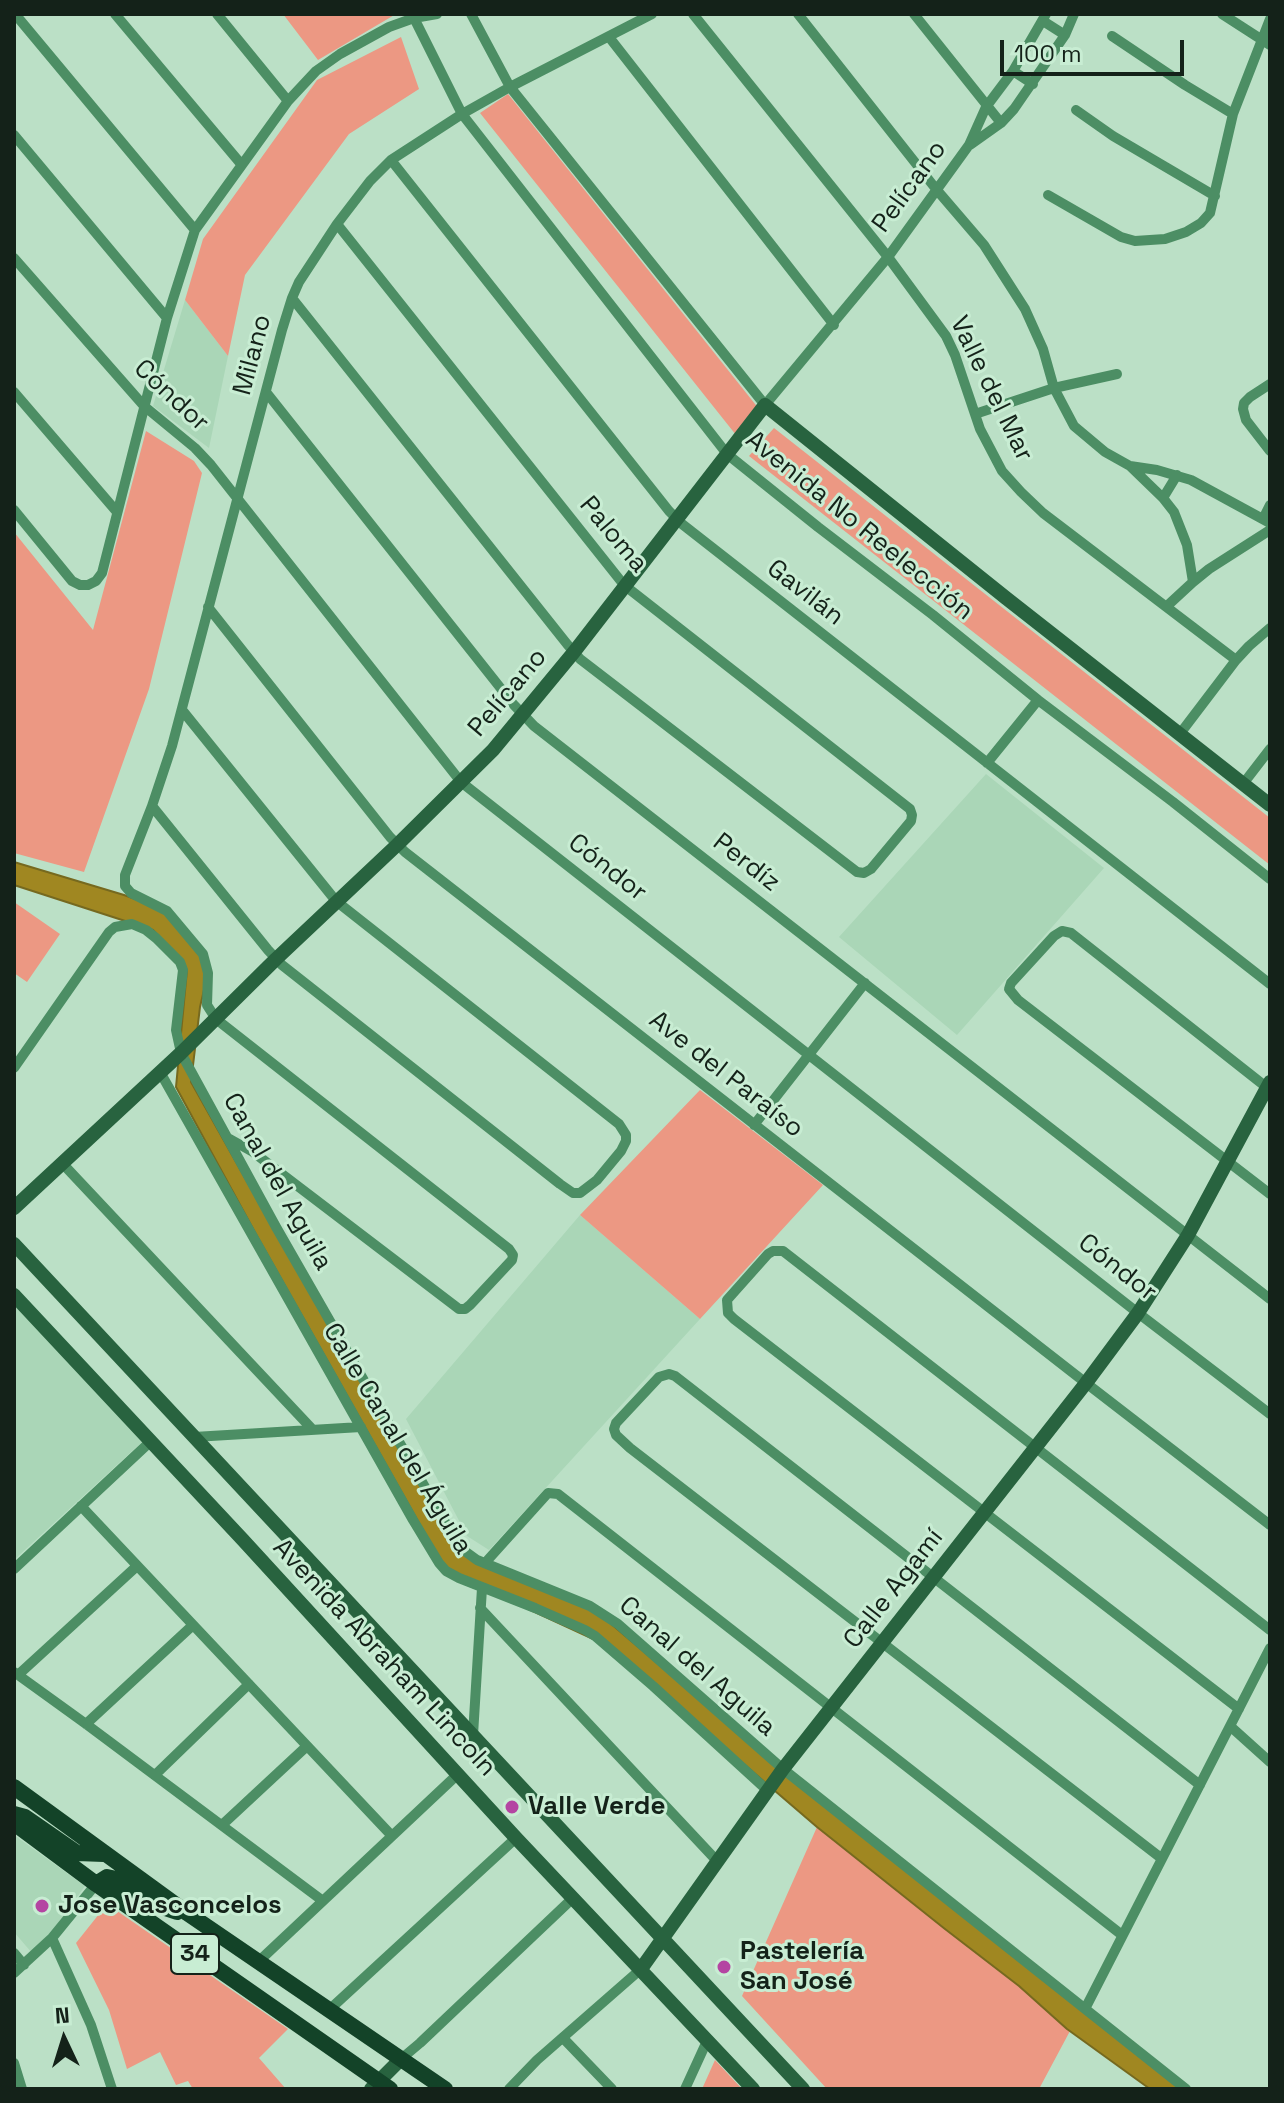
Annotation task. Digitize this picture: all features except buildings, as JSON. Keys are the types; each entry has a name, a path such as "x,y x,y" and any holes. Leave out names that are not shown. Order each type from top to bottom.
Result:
{"main road":[{"name":"34","path":"14,1787 187,1913 445,2089"},
{"path":"14,1814 25,1817 77,1853 104,1854"},
{"name":"34","path":"14,1823 380,2086"},
{"path":"96,1884 107,1877 116,1879 163,1909 187,1913"}],"street":[{"path":"15,14 195,230"},
{"path":"115,14 241,164"},
{"path":"217,14 288,101"},
{"path":"14,510 72,581 88,585 96,581 102,573 167,318 195,230 288,101 316,71 389,27 437,14"},
{"name":"Avenida No Reelección","path":"471,14 510,87 765,405 1270,805"},
{"name":"Milano","path":"216,1019 207,1005 208,973 203,954 167,911 131,893 125,886 125,875 152,806 182,710 292,298 337,224 370,181 391,160 510,87 652,14"},
{"name":"Valle del Mar","path":"693,14 888,257 946,336 989,448 1002,471 1043,513 1236,660"},
{"path":"798,14 984,245 1025,309 1043,349 1054,388 1074,426 1105,452 1130,466 1163,498 1181,527 1193,582"},
{"path":"914,14 1001,123"},
{"name":"Pelícano","path":"969,145 1001,123 1033,84 1065,35 1074,14"},
{"path":"1222,14 1266,43"},
{"name":"Avenida No Reelección","path":"414,18 462,114 727,454 1270,879"},
{"path":"1044,18 1065,35"},
{"name":"Pelícano","path":"14,1208 397,845 523,715 765,405 888,257 969,145 986,107 1013,71 1044,18"},
{"path":"1048,195 1121,237 1135,241 1165,239 1201,223 1210,213 1233,114 1266,43 1270,19"},
{"path":"1112,36 1233,114"},
{"path":"609,37 834,325"},
{"path":"1013,71 1033,84"},
{"path":"1076,110 1113,136 1215,196"},
{"path":"14,135 167,318"},
{"name":"Gavilán","path":"391,160 676,519 1270,984"},
{"name":"Paloma","path":"337,224 624,585 910,809 911,821 871,869 864,873 857,872 574,652"},
{"name":"Cóndor","path":"14,258 144,406 211,465 461,782 1270,1414"},
{"path":"292,298 574,652"},
{"path":"975,414 1054,388 1117,374"},
{"path":"1270,384 1250,397 1243,409 1246,420 1270,451"},
{"path":"14,392 117,512"},
{"name":"Perdíz","path":"266,392 523,715 1270,1299"},
{"path":"1130,466 1191,480 1267,521 1270,505"},
{"path":"1163,498 1177,475"},
{"path":"1167,606 1193,582 1270,530"},
{"name":"Ave del Paraíso","path":"208,607 397,845 1270,1525"},
{"path":"1179,735 1236,660 1270,628"},
{"path":"987,763 1038,700"},
{"path":"152,806 276,959 560,1184 573,1193 580,1193 597,1180 621,1151 626,1135 619,1124 336,901 182,710"},
{"path":"1243,784 1270,749"},
{"path":"14,1068 109,932 124,924 146,930 180,962 183,978 176,1030 181,1053"},
{"path":"1269,1087 1071,933 1062,931 1054,936 1011,983 1009,989 1018,1000 1270,1194"},
{"path":"754,1125 865,983"},
{"path":"216,1019 509,1249 513,1255 509,1265 470,1305 459,1309 253,1152 228,1138"},
{"name":"Canal del Aguila","path":"181,1053 449,1529 466,1552 485,1563 590,1606 611,1619 775,1780 1086,2007 1184,2087"},
{"name":"Calle Canal del Águila","path":"160,1072 439,1563 456,1577 595,1636 653,1686 775,1780"},
{"name":"Calle Agamí","path":"509,2089 641,1969 775,1780 1086,1383 1138,1313 1188,1235 1269,1087"},
{"path":"62,1163 313,1430"},
{"path":"14,1244 803,2089"},
{"path":"1239,1709 734,1319 728,1313 727,1300 768,1254 783,1251 1270,1630"},
{"name":"Avenida Abraham Lincoln","path":"14,1295 516,1838 753,2089"},
{"path":"1161,1858 630,1448 616,1435 616,1423 659,1377 669,1374 686,1384 1200,1785"},
{"path":"194,1437 361,1427"},
{"path":"14,1569 151,1441"},
{"path":"485,1563 548,1493 554,1493 1122,1935"},
{"path":"81,1506 392,1836"},
{"path":"137,1566 16,1673 323,1901"},
{"path":"473,1735 482,1588"},
{"path":"480,1608 717,1861"},
{"path":"86,1724 193,1625"},
{"path":"1086,2007 1270,1648"},
{"path":"155,1775 249,1684"},
{"path":"1230,1726 1270,1762"},
{"path":"222,1825 307,1746"},
{"path":"258,1962 458,1774"},
{"path":"329,2010 516,1838"},
{"path":"14,1973 52,1938 96,1884"},
{"path":"380,2086 401,2059 573,1898"},
{"path":"52,1938 91,2025 112,2089"},
{"path":"14,1953 24,1965"},
{"path":"563,2038 612,2089"},
{"path":"685,2089 707,2041"},
{"path":"14,2063 22,2089"}],"shaded area":[{"path":"283,14 396,14 318,60"},
{"path":"401,37 419,89 349,134 245,275 228,356 185,300 203,239 317,80"},
{"path":"508,94 759,409 736,435 480,113"},
{"path":"185,300 228,356 209,448 153,406"},
{"path":"774,428 1270,818 1270,865 749,456"},
{"path":"146,431 194,461 202,473 149,689 84,872 14,853 14,532 93,630"},
{"path":"986,774 1104,868 957,1035 839,937"},
{"path":"14,862 163,909 203,954 208,973 200,1007 191,1082 275,1231 466,1552 590,1606 748,1740 1186,2089 1150,2089 1067,2029 1019,1986 817,1827 604,1644 446,1571 176,1087 187,970 153,930 14,885"},
{"path":"14,902 60,934 27,982 14,973"},
{"path":"700,1090 823,1185 700,1319 580,1215"},
{"path":"580,1215 700,1319 489,1550 467,1536 406,1419"},
{"path":"14,1303 143,1441 14,1560"},
{"path":"817,1827 1019,1986 1070,2031 1039,2089 827,2089 742,1996"},
{"name":"Jose Vasconcelos","path":"14,1835 85,1886 32,1953 14,1932"},
{"path":"107,1904 288,2029 259,2058 286,2089 193,2089 188,2081 176,2085 160,2052 127,2069 109,2010 76,1943"},
{"path":"715,2060 742,2089 702,2089"}],"place":[{"name":"Valle Verde","path":"512,1807"},
{"name":"Jose Vasconcelos","path":"42,1906"},
{"name":"Pastelería San José","path":"724,1967"}]}
